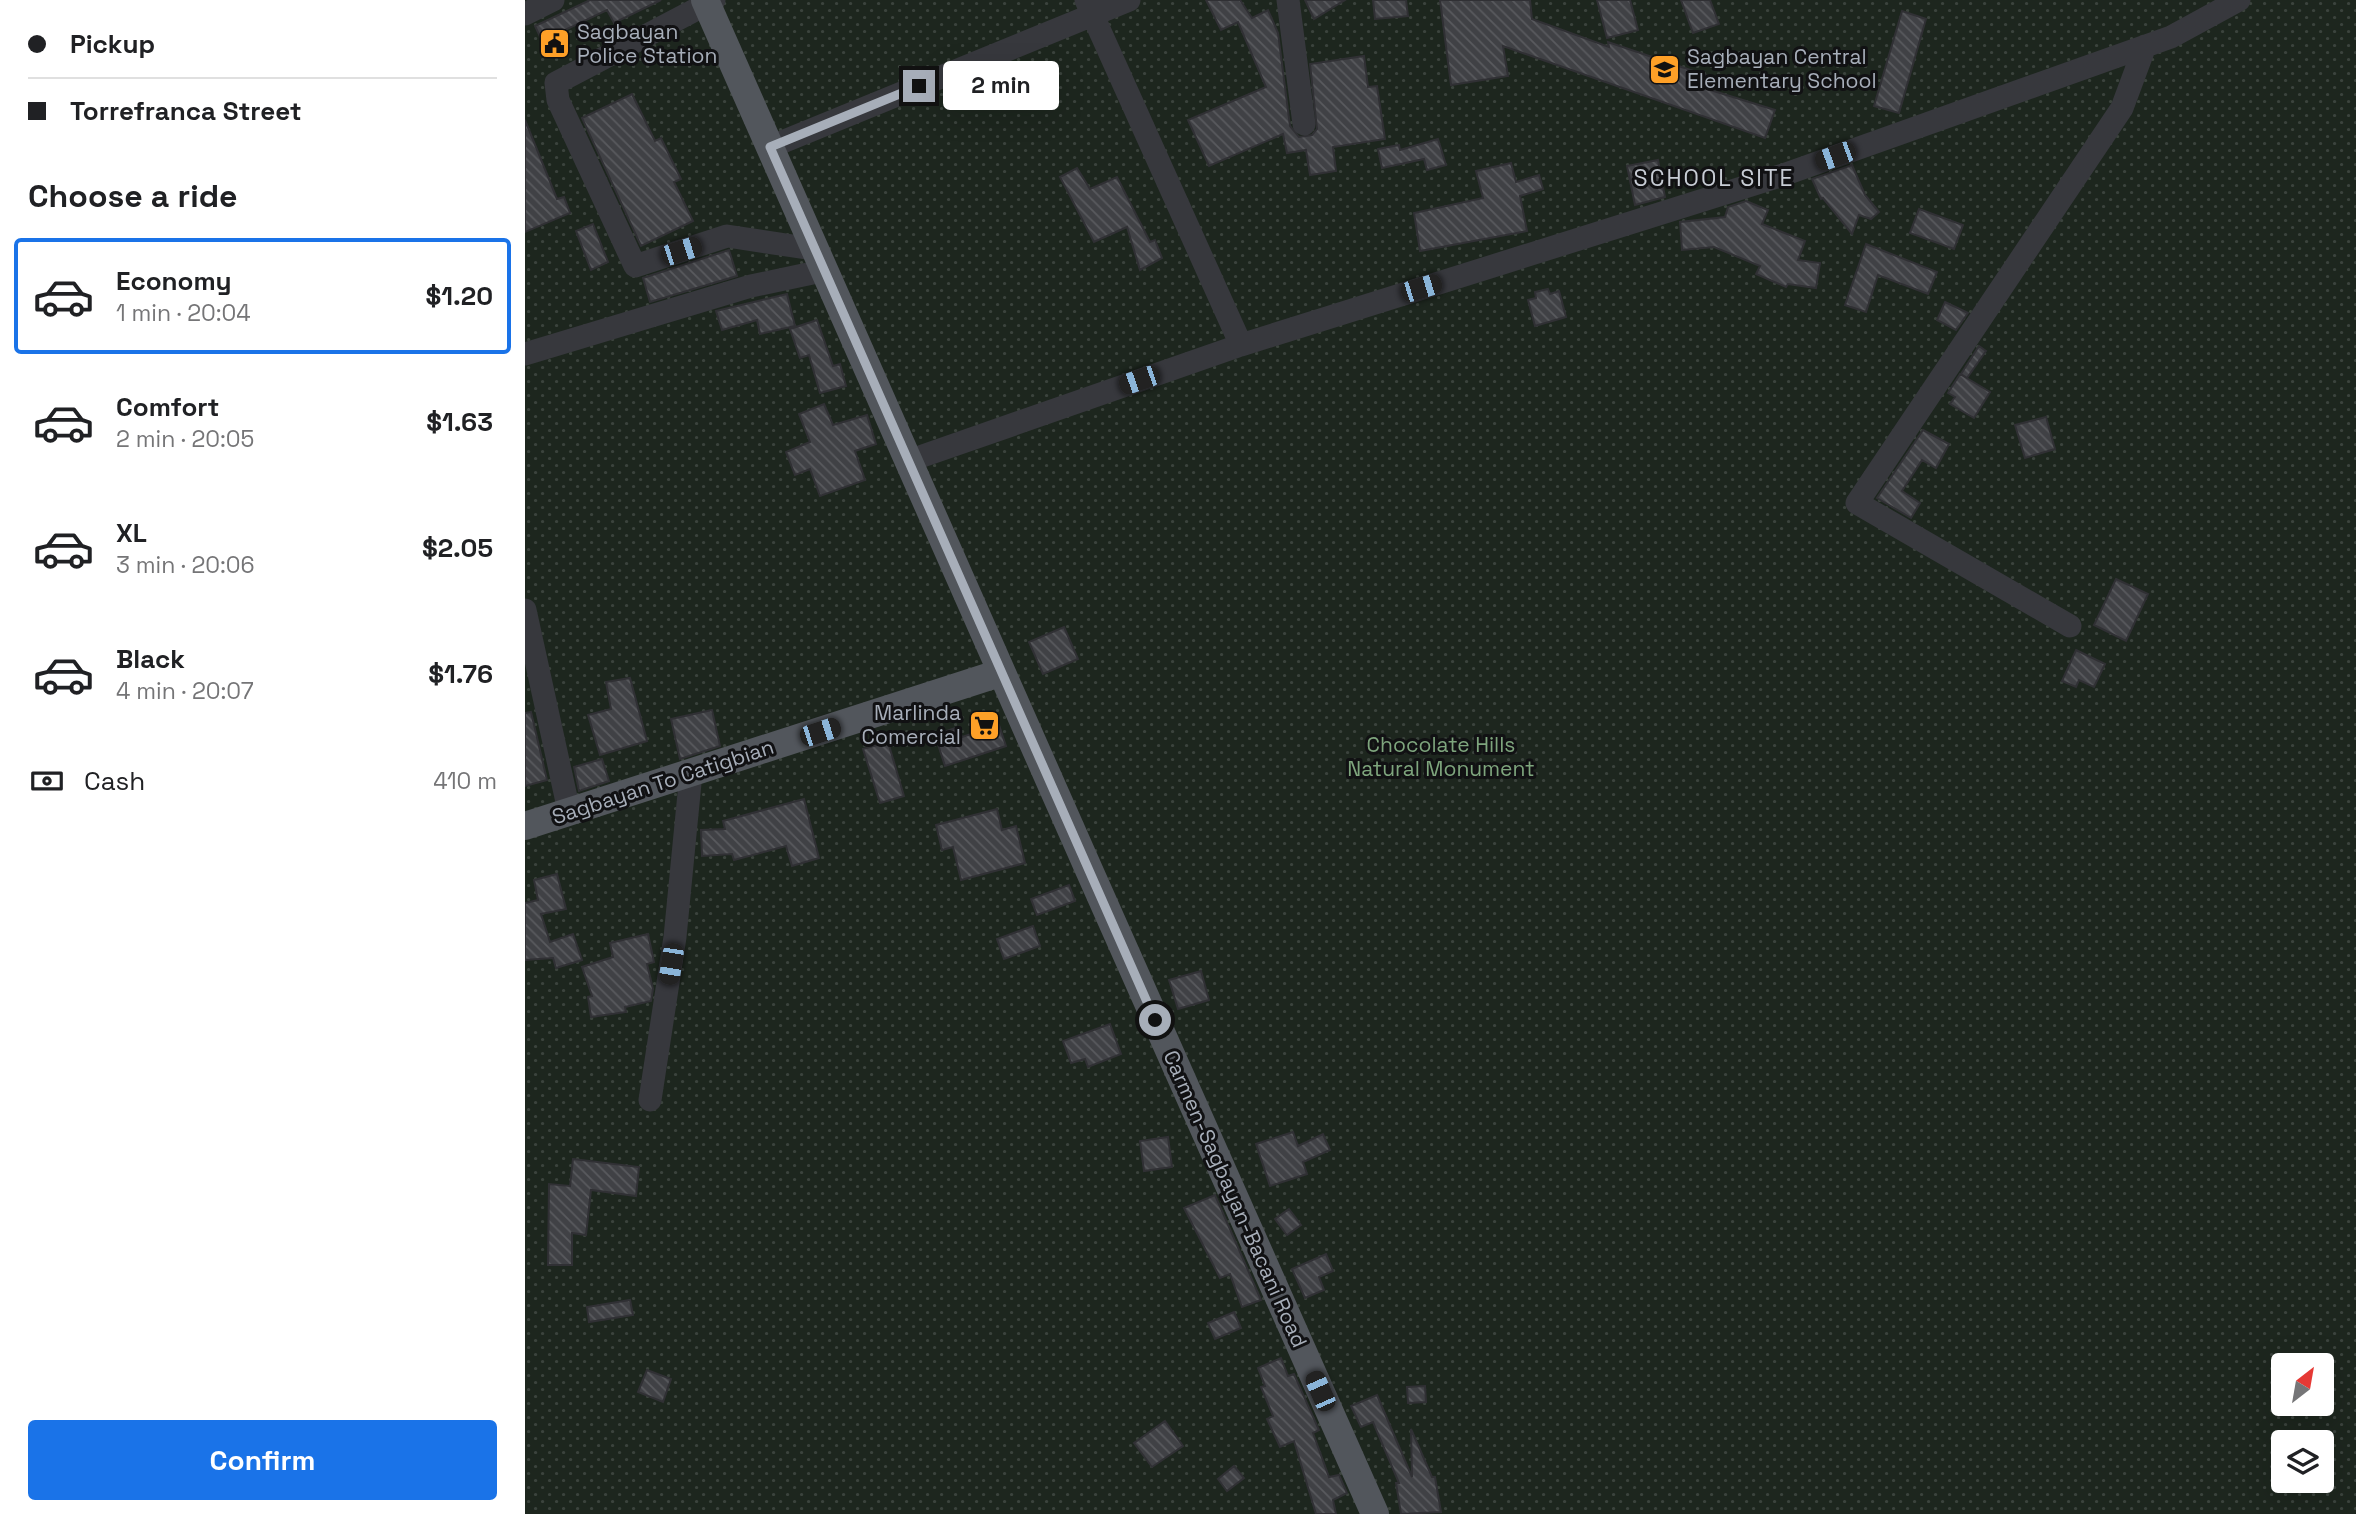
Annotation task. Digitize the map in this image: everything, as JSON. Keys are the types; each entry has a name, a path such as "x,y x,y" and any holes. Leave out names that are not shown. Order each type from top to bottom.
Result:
{"main road":[{"name":"Carmen-Sagbayan-Bacani Road","path":"709,1 818,260 911,460 1000,673 1375,1514"},
{"name":"Sagbayan To Catigbian","path":"525,826 1000,673"}],"street":[{"path":"525,14 553,0"},
{"path":"770,147 1089,8 1129,0"},
{"path":"1288,0 1304,124"},
{"path":"911,460 1241,345 1783,175 2172,37 2239,0"},
{"path":"709,1 556,83 558,100 635,266 727,236 818,260"},
{"path":"1089,8 1241,345"},
{"path":"2070,626 1857,503 2122,108 2145,46"},
{"path":"525,354 751,286 818,260"},
{"path":"525,610 569,811"},
{"path":"650,1100 675,937 691,773"}],"green space":[{"name":"Chocolate Hills Natural Monument","path":"525,0 2356,0 2356,1514 525,1514"}],"building":[{"path":"590,0 661,0 614,23 607,10 542,41 535,26"},
{"path":"1206,0 1240,0 1252,18 1268,10 1278,33 1290,126 1299,137 1312,135 1317,129 1310,64 1364,56 1368,87 1377,86 1385,139 1333,147 1336,171 1310,175 1306,150 1287,153 1283,134 1209,166 1188,120 1266,87 1238,22 1221,30"},
{"path":"1305,0 1345,0 1314,19"},
{"path":"1373,0 1406,0 1408,16 1375,19"},
{"path":"1440,0 1530,0 1532,19 1609,47 1608,42 1708,76 1704,88 1775,110 1765,138 1503,46 1508,76 1451,85"},
{"path":"1597,0 1630,0 1638,30 1607,38"},
{"path":"1681,0 1710,0 1719,24 1693,33"},
{"path":"1902,11 1926,19 1899,113 1874,106"},
{"path":"632,94 655,141 661,138 681,179 674,182 693,221 641,246 582,118"},
{"path":"525,120 557,199 564,197 570,213 525,232"},
{"path":"1438,139 1446,165 1427,170 1424,159 1382,168 1378,149 1399,145 1400,150"},
{"path":"1658,160 1665,197 1635,205 1627,166"},
{"path":"1511,163 1516,182 1539,175 1543,189 1520,196 1527,231 1420,251 1414,213 1483,198 1476,171"},
{"path":"1852,165 1865,195 1879,212 1871,219 1859,215 1852,234 1823,198 1821,199 1812,179"},
{"path":"1077,168 1090,189 1117,177 1150,242 1155,240 1162,258 1140,270 1127,227 1094,242 1060,177"},
{"path":"1746,201 1768,210 1762,224 1805,241 1798,260 1820,263 1816,288 1788,284 1786,287 1756,274 1760,266 1714,247 1682,250 1680,222 1725,217 1728,207"},
{"path":"1919,209 1963,225 1954,249 1910,233"},
{"path":"593,224 608,262 591,270 576,231"},
{"path":"1866,244 1937,272 1928,294 1878,275 1866,312 1845,305"},
{"path":"729,250 737,276 650,302 643,278"},
{"path":"1548,289 1550,294 1559,291 1566,317 1535,326 1528,300 1536,298 1535,292"},
{"path":"787,294 795,326 760,334 757,320 722,330 716,311"},
{"path":"1945,302 1968,313 1956,330 1937,320"},
{"path":"817,320 833,366 840,364 846,386 820,393 809,355 800,358 790,329"},
{"path":"1979,346 1986,351 1967,378 1961,374"},
{"path":"1960,374 1990,392 1974,418 1950,404 1955,397 1948,393"},
{"path":"824,404 833,425 867,415 876,444 855,451 865,480 820,496 810,469 795,475 786,452 810,442 799,414"},
{"path":"2046,417 2055,449 2025,458 2015,425"},
{"path":"1923,430 1949,444 1936,468 1922,460 1902,491 1920,503 1911,518 1877,498"},
{"path":"2116,579 2148,594 2126,641 2094,625"},
{"path":"1064,627 1078,659 1043,674 1029,642"},
{"path":"2076,650 2105,664 2094,687 2079,680 2076,687 2062,681"},
{"path":"630,678 647,741 600,755 588,715 611,709 606,682"},
{"path":"712,710 720,746 680,759 671,719"},
{"path":"531,712 547,780 525,786 525,713"},
{"path":"999,725 1006,746 945,766 935,735 958,727 962,737"},
{"path":"888,742 904,796 880,803 863,749"},
{"path":"602,759 609,781 579,791 574,767"},
{"path":"804,799 819,858 792,866 786,846 734,860 732,854 702,856 701,830 725,829 723,821"},
{"path":"997,809 1002,830 1016,826 1025,863 961,880 953,847 942,850 936,825"},
{"path":"557,874 566,909 541,914 550,942 573,934 582,960 556,968 553,958 525,960 525,903 538,900 534,880"},
{"path":"1069,885 1075,901 1037,915 1031,899"},
{"path":"1033,926 1040,946 1004,959 997,939"},
{"path":"648,934 654,962 647,964 653,989 651,1001 625,1007 626,1012 591,1017 588,997 592,996 582,967 613,957 610,943"},
{"path":"1201,971 1209,1000 1178,1009 1169,980"},
{"path":"1110,1024 1121,1054 1088,1067 1085,1059 1071,1063 1063,1041"},
{"path":"1293,1132 1298,1146 1323,1134 1330,1150 1303,1162 1307,1174 1270,1186 1256,1144"},
{"path":"1168,1137 1172,1167 1144,1171 1140,1141"},
{"path":"573,1159 639,1167 636,1196 591,1190 586,1235 572,1233 572,1265 548,1265 549,1184 570,1186"},
{"path":"1215,1195 1261,1300 1242,1307 1230,1274 1220,1278 1184,1208"},
{"path":"1289,1209 1301,1225 1287,1235 1275,1219"},
{"path":"1326,1254 1333,1271 1319,1277 1324,1290 1305,1298 1292,1269"},
{"path":"630,1300 633,1315 589,1322 587,1307"},
{"path":"1234,1312 1241,1328 1215,1339 1208,1323"},
{"path":"1281,1358 1288,1376 1294,1374 1319,1430 1313,1433 1329,1477 1339,1475 1347,1493 1333,1500 1336,1514 1316,1514 1294,1441 1280,1447 1267,1419 1273,1416 1261,1387 1265,1386 1258,1368"},
{"path":"647,1370 671,1379 663,1402 638,1392"},
{"path":"1425,1386 1426,1402 1408,1403 1407,1387"},
{"path":"1377,1395 1412,1477 1411,1429 1432,1477 1435,1477 1441,1512 1401,1514 1396,1483 1399,1483 1373,1422 1361,1427 1351,1406"},
{"path":"1165,1421 1183,1446 1152,1467 1134,1443"},
{"path":"1234,1466 1244,1478 1227,1491 1218,1479"}],"place":[{"name":"Sagbayan Police Station","path":"554,44"},
{"name":"Sagbayan Central Elementary School","path":"1664,69"},
{"name":"Marlinda Comercial","path":"984,725"}],"district":[{"name":"SCHOOL SITE","path":"1714,178"}],"route":[{"path":"919,86 770,147 822,271 911,460 1000,673 1155,1020"}]}
